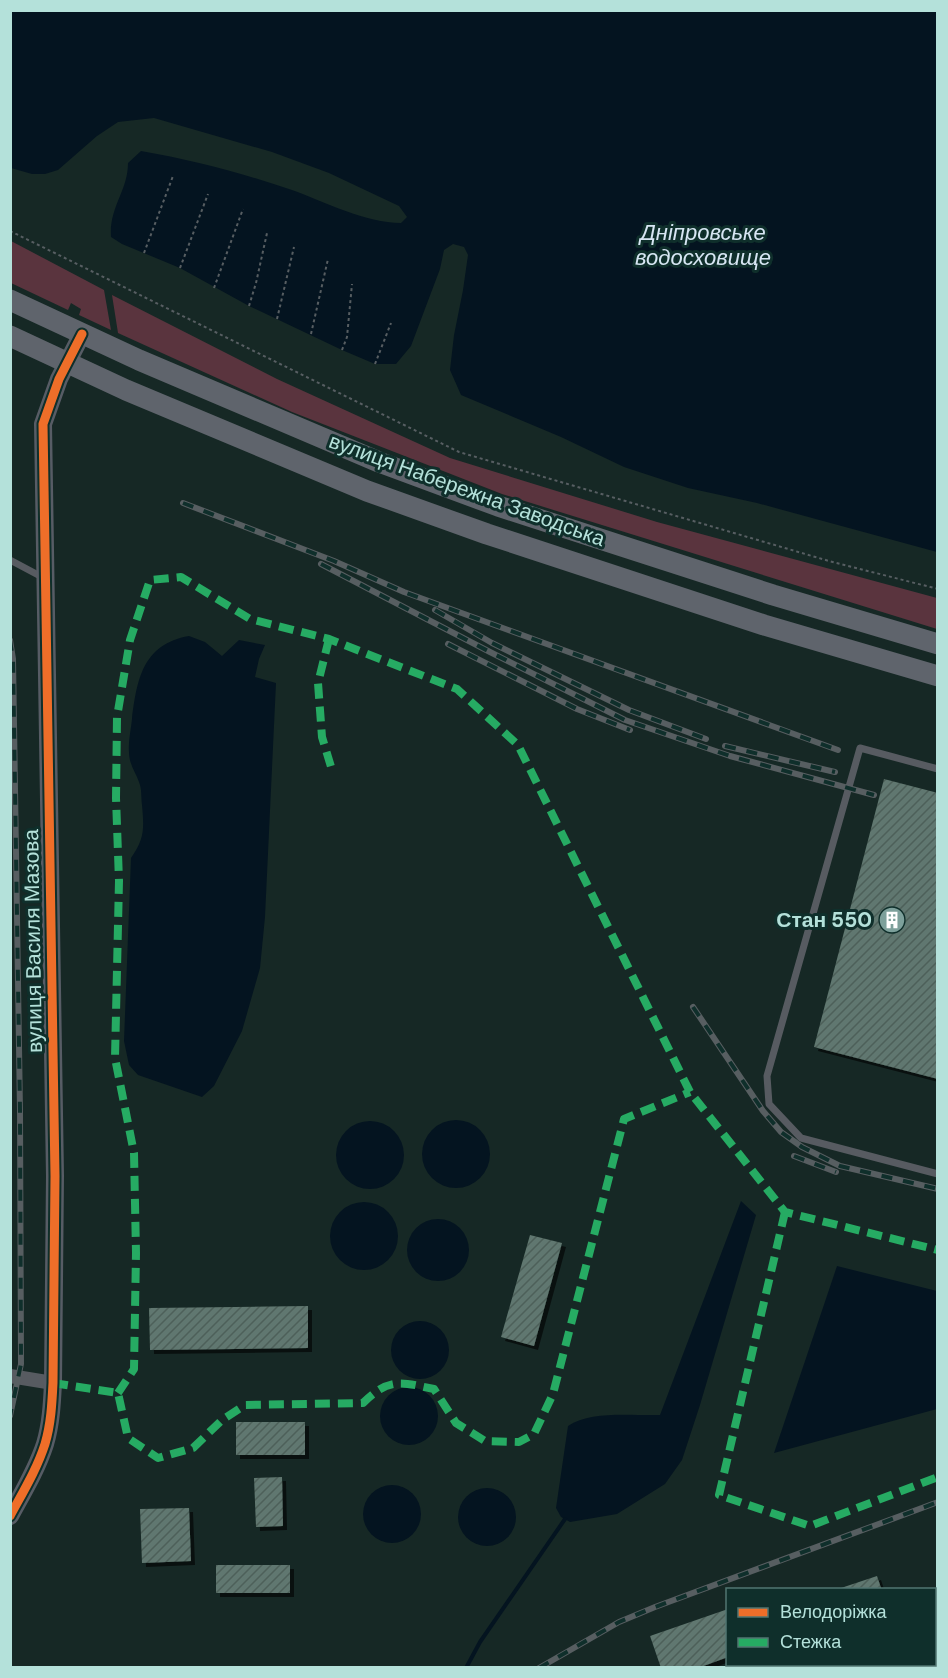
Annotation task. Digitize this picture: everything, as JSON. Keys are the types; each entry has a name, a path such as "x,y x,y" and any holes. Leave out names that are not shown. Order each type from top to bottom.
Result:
{"main road":[{"name":"вулиця Набережна Заводська","path":"10,300 275,419 379,462 498,506 773,595 938,644"},
{"name":"вулиця Набережна Заводська","path":"10,336 189,417 389,499 487,534 764,625 938,676"}],"street":[{"name":"вулиця Василя Мазова","path":"10,1516 38,1464 45,1443 51,1415 53,1383 55,1176 43,424 59,380 82,334"},
{"path":"10,1376 53,1383"}],"lane":[{"path":"10,560 46,579"},
{"path":"938,769 860,748 767,1076 769,1104 801,1138 938,1174"}],"path":[{"path":"144,253 173,176"},
{"path":"180,268 208,194"},
{"path":"214,288 243,209"},
{"path":"10,231 459,452 829,561 938,589"},
{"path":"249,306 267,233"},
{"path":"277,319 294,247"},
{"path":"311,334 328,259"},
{"path":"342,350 347,337 352,284"},
{"path":"375,363 391,323"}],"shaded area":[{"path":"11,241 104,290 111,330 79,315 81,309 71,303 68,310 11,283"},
{"path":"112,295 277,379 450,458 657,522 937,598 937,629 502,494 292,412 118,333"}],"water":[{"name":"Дніпровське водосховище","path":"10,11 937,11 937,552 757,503 688,488 624,467 561,437 461,395 450,370 468,255 464,247 453,244 444,250 440,269 411,346 396,364 375,364 249,306 180,268 122,244 111,237 111,226 125,182 128,163 141,151 255,178 374,220 401,223 407,217 399,206 329,173 272,152 154,118 118,122 97,136 58,170 45,174 32,174 11,168"},
{"path":"189,636 205,642 222,656 239,640 265,645 255,677 276,683 265,917 260,968 242,1031 214,1086 202,1097 138,1075 129,1065 124,1041 131,858 139,845 143,827 141,788 129,756 134,704 140,677 152,655 174,640"},
{"path":"456,1120 469,1123 480,1130 487,1141 490,1154 487,1167 480,1178 469,1185 456,1188 443,1185 432,1178 425,1167 422,1154 425,1141 432,1130 443,1123"},
{"path":"370,1121 383,1124 394,1131 401,1142 404,1155 401,1168 394,1179 383,1186 370,1189 357,1186 346,1179 339,1168 336,1155 339,1142 346,1131 357,1124"},
{"path":"741,1201 756,1215 682,1460 665,1484 617,1514 570,1522 561,1517 556,1508 568,1426 577,1421 600,1416 660,1415"},
{"path":"364,1202 377,1205 388,1212 395,1223 398,1236 395,1249 388,1260 377,1267 364,1270 351,1267 340,1260 333,1249 330,1236 333,1223 340,1212 351,1205"},
{"path":"432,1219 444,1219 460,1228 467,1238 469,1250 467,1262 460,1272 444,1281 432,1281 421,1276 412,1267 407,1256 407,1244 412,1233 421,1224"},
{"path":"837,1266 937,1291 937,1409 774,1453"},
{"path":"420,1321 431,1323 441,1329 447,1339 449,1350 447,1361 441,1371 431,1377 420,1379 409,1377 399,1371 393,1361 391,1350 393,1339 399,1329 409,1323"},
{"path":"409,1387 420,1389 430,1395 436,1405 438,1416 436,1427 430,1437 420,1443 409,1445 398,1443 388,1437 382,1427 380,1416 382,1405 388,1395 398,1389"},
{"path":"386,1485 398,1485 413,1493 421,1508 421,1520 413,1535 398,1543 386,1543 371,1535 363,1520 363,1508 371,1493"},
{"path":"481,1488 493,1488 508,1496 516,1511 516,1523 508,1538 493,1546 481,1546 466,1538 458,1523 458,1511 466,1496"}],"building":[{"name":"Стан 550","path":"884,779 938,793 938,1079 814,1047"},
{"path":"530,1235 562,1243 534,1346 501,1337"},
{"path":"308,1306 308,1348 150,1350 149,1308"},
{"path":"236,1422 305,1422 305,1455 236,1455"},
{"path":"282,1477 283,1526 256,1527 254,1478"},
{"path":"189,1508 191,1561 142,1563 140,1509"},
{"path":"216,1565 290,1565 290,1593 216,1593"},
{"path":"877,1576 881,1588 841,1588"},
{"path":"726,1610 726,1658 698,1668 661,1668 650,1636"}],"waterway":[{"path":"466,1668 480,1642 565,1519"}],"railway":[{"path":"183,503 334,561 404,592 838,750"},
{"path":"321,564 625,720 730,756 874,795"},
{"path":"435,610 492,643 629,710 706,739"},
{"path":"10,640 13,659 20,1111 21,1364 10,1416"},
{"path":"448,644 577,709 630,730"},
{"path":"725,746 835,772"},
{"path":"693,1007 763,1111 781,1132 802,1147 840,1166 938,1189"},
{"path":"794,1156 836,1172"},
{"path":"539,1668 619,1622 655,1607 938,1502"}],"marked path":[{"path":"118,1393 134,1369 136,1253 134,1153 115,1058 119,881 116,798 117,717 130,640 150,580 181,577 250,619 329,639 457,689 518,745 690,1092 785,1212 938,1250"},
{"path":"329,639 318,683 322,737 332,770"},
{"path":"53,1383 118,1393 128,1438 158,1458 193,1448 222,1420 245,1405 363,1403 388,1385 404,1383 434,1389 456,1423 485,1441 519,1442 534,1434 553,1394 624,1119 690,1092"},
{"path":"785,1212 719,1495 810,1526 938,1477"}],"cycle path":[{"path":"10,1516 45,1444 51,1414 53,1383 55,1176 43,424 59,379 82,334"}],"place":[{"name":"Стан 550","path":"892,920"}]}
